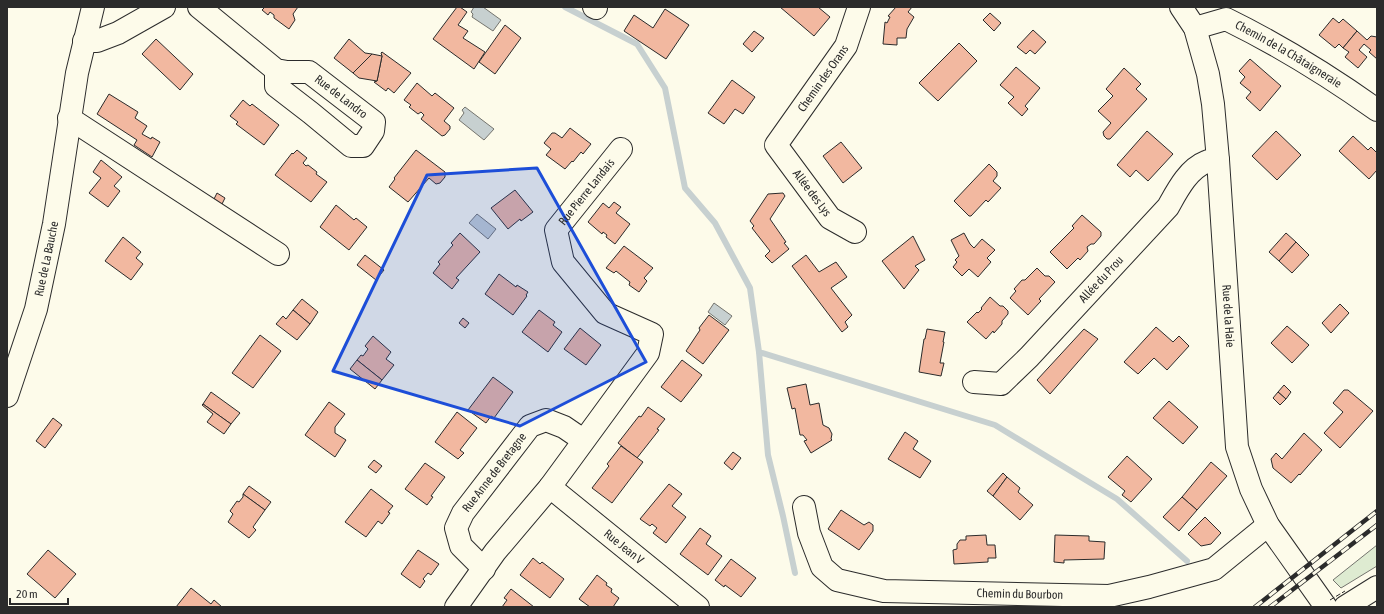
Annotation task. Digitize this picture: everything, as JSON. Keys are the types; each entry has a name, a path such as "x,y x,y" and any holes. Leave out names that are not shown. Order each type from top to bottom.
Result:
{"street":[{"name":"Rue de La Bauche","path":"7,396 36,310 54,224 77,73 93,7"},
{"path":"84,41 97,42 118,33 164,7"},
{"path":"199,7 276,70"},
{"name":"Chemin des Orans","path":"776,145 846,46 859,7"},
{"name":"Rue de la Haie","path":"1181,7 1195,28 1208,74 1213,104 1237,447 1251,489 1268,525 1326,607"},
{"name":"Chemin de la Châtaigneraie","path":"1195,28 1226,19 1269,40 1315,68 1377,110"},
{"path":"69,118 278,254"},
{"name":"Allée des Lys","path":"776,145 830,218 855,232"},
{"name":"Rue Pierre Landais","path":"583,440 648,353 652,334 605,313 563,262 556,230 621,149"},
{"name":"Allée du Prou","path":"974,382 1001,384 1029,357 1168,207 1177,190 1192,171 1206,162 1218,160"},
{"name":"Rue Anne de Bretagne","path":"484,569 462,546 456,528 463,513 530,426 546,420 564,427 583,440"},
{"path":"456,607 495,552 550,487 583,440"},
{"name":"Rue Jean V","path":"550,487 698,607"},
{"name":"Chemin du Bourbon","path":"804,507 809,533 822,567 837,580 884,591 1109,596 1149,587 1214,569 1268,525"},
{"path":"1347,606 1377,587"}],"highlighted area":[{"path":"537,168 646,362 520,426 333,371 427,175"}],"green space":[{"path":"1377,545 1377,566 1341,588 1333,580"}],"shaded area":[{"path":"474,7 483,7 501,20 493,31 472,17 473,14 471,12"},
{"path":"465,107 494,129 484,140 459,120 464,113 462,110"},
{"path":"477,214 496,229 488,239 469,223"},
{"path":"714,303 732,316 725,325 708,312"}],"building":[{"path":"265,7 298,7 293,14 295,20 289,29 274,18 274,15 270,12 268,15 262,10"},
{"path":"457,7 460,7 467,12 458,25 468,31 463,38 485,52 474,69 433,39"},
{"path":"780,7 818,7 830,17 814,36"},
{"path":"896,7 912,7 908,12 914,17 907,29 906,38 897,38 897,45 883,44 885,22 887,23 890,17 888,16"},
{"path":"665,9 689,25 666,59 624,31 634,15 653,28"},
{"path":"990,13 1001,23 994,31 983,20"},
{"path":"1333,18 1339,23 1343,19 1357,31 1343,48 1339,44 1335,48 1319,35"},
{"path":"505,25 521,38 495,74 479,62"},
{"path":"1033,30 1046,42 1035,54 1030,50 1026,54 1017,47"},
{"path":"754,31 764,38 752,52 743,44"},
{"path":"1357,31 1367,40 1371,36 1377,37 1377,59 1369,52 1371,50 1364,44 1359,50 1367,57 1358,68 1345,57 1349,52 1343,48"},
{"path":"156,39 193,74 180,90 142,54"},
{"path":"349,39 365,53 372,54 353,73 334,58"},
{"path":"959,43 977,61 938,101 919,83"},
{"path":"382,52 411,73 394,93 388,88 386,91 374,82 377,81"},
{"path":"372,54 382,56 377,81 359,78 353,73"},
{"path":"1250,59 1281,86 1260,111 1246,98 1251,92 1240,83 1245,77 1239,71"},
{"path":"1016,67 1040,88 1025,106 1028,109 1022,116 1008,103 1014,97 1000,85"},
{"path":"1124,68 1141,84 1136,89 1147,99 1110,139 1107,139 1103,132 1111,123 1098,111 1113,96 1106,89"},
{"path":"732,80 755,97 743,114 735,109 724,124 708,113"},
{"path":"417,83 432,96 435,93 454,108 444,121 450,126 450,129 445,135 442,136 421,119 424,115 421,112 418,114 409,107 411,105 404,100"},
{"path":"109,94 138,112 135,118 147,126 142,134 151,139 152,137 160,142 152,157 134,145 137,140 97,114"},
{"path":"243,100 250,106 252,104 279,125 264,145 236,124 238,122 230,116"},
{"path":"570,128 591,144 583,154 581,152 565,169 546,155 551,149 544,143 552,133 555,133 562,138"},
{"path":"1147,131 1173,154 1148,181 1136,170 1130,177 1117,165"},
{"path":"1276,131 1301,155 1277,180 1252,156"},
{"path":"1353,136 1368,150 1371,147 1377,153 1377,170 1369,179 1339,151"},
{"path":"841,142 862,168 843,183 823,156"},
{"path":"297,150 307,158 303,163 317,172 316,174 327,182 311,202 275,175 292,153 293,154"},
{"path":"416,150 445,172 445,177 440,183 436,184 429,178 408,202 389,187 395,179 394,178"},
{"path":"101,160 122,177 114,186 120,191 108,207 89,193 101,178 93,172"},
{"path":"989,164 997,172 997,176 993,181 1001,188 988,202 986,200 971,216 969,216 954,201"},
{"path":"515,190 533,212 521,221 520,219 508,229 491,208"},
{"path":"217,193 225,198 221,206 213,201"},
{"path":"783,193 785,196 770,219 786,242 784,243 789,249 772,263 765,256 770,251 752,228 754,226 750,221 768,194"},
{"path":"614,202 621,207 616,213 630,224 615,244 606,237 607,235 603,232 602,234 588,222 603,203 609,208"},
{"path":"336,205 354,220 356,218 367,227 349,250 320,227"},
{"path":"1082,215 1101,232 1101,236 1094,244 1087,247 1088,251 1080,260 1078,258 1067,269 1050,252 1074,228 1072,226"},
{"path":"460,233 480,252 456,278 459,280 452,289 433,273 440,264 438,262 453,245 451,243"},
{"path":"964,233 974,248 982,239 995,250 987,258 991,262 978,277 969,269 962,276 953,267 957,262 955,260 959,256 951,240"},
{"path":"1286,233 1296,242 1279,261 1269,252"},
{"path":"913,236 925,260 915,266 919,270 904,289 882,261"},
{"path":"123,237 141,252 136,258 143,264 131,280 105,261"},
{"path":"1296,242 1309,255 1292,273 1279,261"},
{"path":"624,246 653,268 644,278 647,281 639,292 629,285 630,282 616,271 614,273 606,268"},
{"path":"365,255 384,270 376,280 357,265"},
{"path":"806,255 819,272 836,262 847,277 831,288 852,315 845,322 848,327 842,332 792,266"},
{"path":"1037,268 1045,276 1049,276 1055,282 1039,299 1041,301 1028,315 1010,298 1016,291 1014,289 1022,280 1025,280"},
{"path":"499,274 516,287 517,285 528,292 526,295 527,296 513,315 485,294"},
{"path":"990,297 1000,306 1003,306 1008,311 1008,314 1002,321 1002,324 986,339 967,322 982,309 981,308"},
{"path":"302,299 318,312 310,324 293,310"},
{"path":"1340,304 1349,313 1331,333 1322,323"},
{"path":"293,310 310,324 297,340 276,324 283,316 286,319"},
{"path":"539,310 555,322 553,325 562,332 548,352 522,332"},
{"path":"709,315 729,330 703,364 686,351 700,330 699,328"},
{"path":"463,318 469,323 465,328 459,323"},
{"path":"1287,326 1309,345 1292,363 1271,343"},
{"path":"1156,327 1173,342 1179,336 1189,346 1167,370 1154,358 1138,374 1124,362"},
{"path":"580,328 601,345 586,365 564,349"},
{"path":"927,329 945,332 940,363 944,363 941,376 919,372"},
{"path":"1084,329 1098,339 1050,394 1037,380"},
{"path":"260,335 281,351 253,388 232,373"},
{"path":"373,336 391,352 386,359 394,365 382,380 357,360 361,355 363,356 368,349 365,346"},
{"path":"357,360 382,380 375,389 350,369"},
{"path":"682,360 702,375 681,402 661,387"},
{"path":"493,377 513,392 494,418 491,416 486,423 468,410"},
{"path":"806,384 810,405 819,403 823,425 829,428 832,434 832,440 811,453 804,441 807,440 803,435 800,435 795,408 792,409 787,388"},
{"path":"1284,385 1291,392 1286,399 1278,392"},
{"path":"1344,390 1348,390 1373,411 1340,448 1324,433 1343,412 1333,403"},
{"path":"211,392 240,413 231,424 203,404"},
{"path":"1278,392 1286,399 1280,405 1273,398"},
{"path":"1169,401 1198,427 1183,444 1153,418"},
{"path":"329,402 345,414 335,427 335,433 346,440 335,457 305,435"},
{"path":"203,404 231,424 224,434 207,422 213,414 202,405"},
{"path":"648,407 665,419 657,429 659,430 637,458 618,443"},
{"path":"457,412 477,428 460,450 464,453 458,459 435,442"},
{"path":"53,418 62,425 45,448 36,441"},
{"path":"905,432 918,441 913,449 931,461 920,478 888,459"},
{"path":"1304,433 1322,450 1291,483 1273,468 1271,459 1276,453 1282,459"},
{"path":"621,446 643,462 612,503 592,488 609,466 607,464"},
{"path":"733,452 741,458 732,470 724,463"},
{"path":"1127,456 1152,479 1131,502 1122,495 1125,491 1108,477"},
{"path":"374,460 382,466 376,473 368,467"},
{"path":"1211,462 1227,476 1197,510 1182,497"},
{"path":"425,463 445,477 431,496 433,497 427,505 405,489"},
{"path":"1003,473 1007,477 993,496 987,491"},
{"path":"1007,477 1020,488 1018,492 1033,505 1020,520 993,496"},
{"path":"669,484 682,494 672,506 686,517 666,543 653,533 657,528 652,524 650,526 640,519"},
{"path":"249,486 271,502 265,510 243,494"},
{"path":"371,489 393,506 382,524 378,521 366,537 345,522"},
{"path":"243,494 265,510 253,527 256,530 249,538 228,522 233,514 230,511 237,501 239,502 243,497"},
{"path":"1182,497 1197,510 1179,531 1163,517"},
{"path":"841,510 864,525 869,522 873,525 873,531 859,550 828,529"},
{"path":"1205,517 1221,533 1211,544 1201,546 1188,534"},
{"path":"700,528 711,536 706,544 722,556 708,575 680,554"},
{"path":"986,535 987,545 995,545 996,558 988,558 988,562 954,564 953,550 957,549 957,544 960,540 966,540 966,536"},
{"path":"1055,535 1089,536 1089,541 1105,542 1104,559 1064,560 1064,563 1054,562"},
{"path":"48,550 76,574 55,598 27,574"},
{"path":"418,550 439,564 431,575 428,573 423,579 425,581 420,588 401,574"},
{"path":"533,558 540,564 542,562 564,579 550,598 520,575"},
{"path":"731,559 756,578 741,597 725,585 724,587 715,580"},
{"path":"597,575 607,583 606,585 612,589 611,592 619,598 613,607 590,607 579,599"},
{"path":"191,588 211,604 214,600 222,607 176,607"},
{"path":"511,589 534,607 502,607 507,600 504,598"}],"waterway":[{"path":"565,7 637,44 665,88 685,188 715,223 750,288 759,352 995,425 1117,499 1187,561"},
{"path":"759,352 768,455 795,573"}],"railway":[{"path":"1255,607 1377,511"},
{"path":"1270,607 1377,525"}],"fence":[{"path":"1330,600 1345,591"}]}
